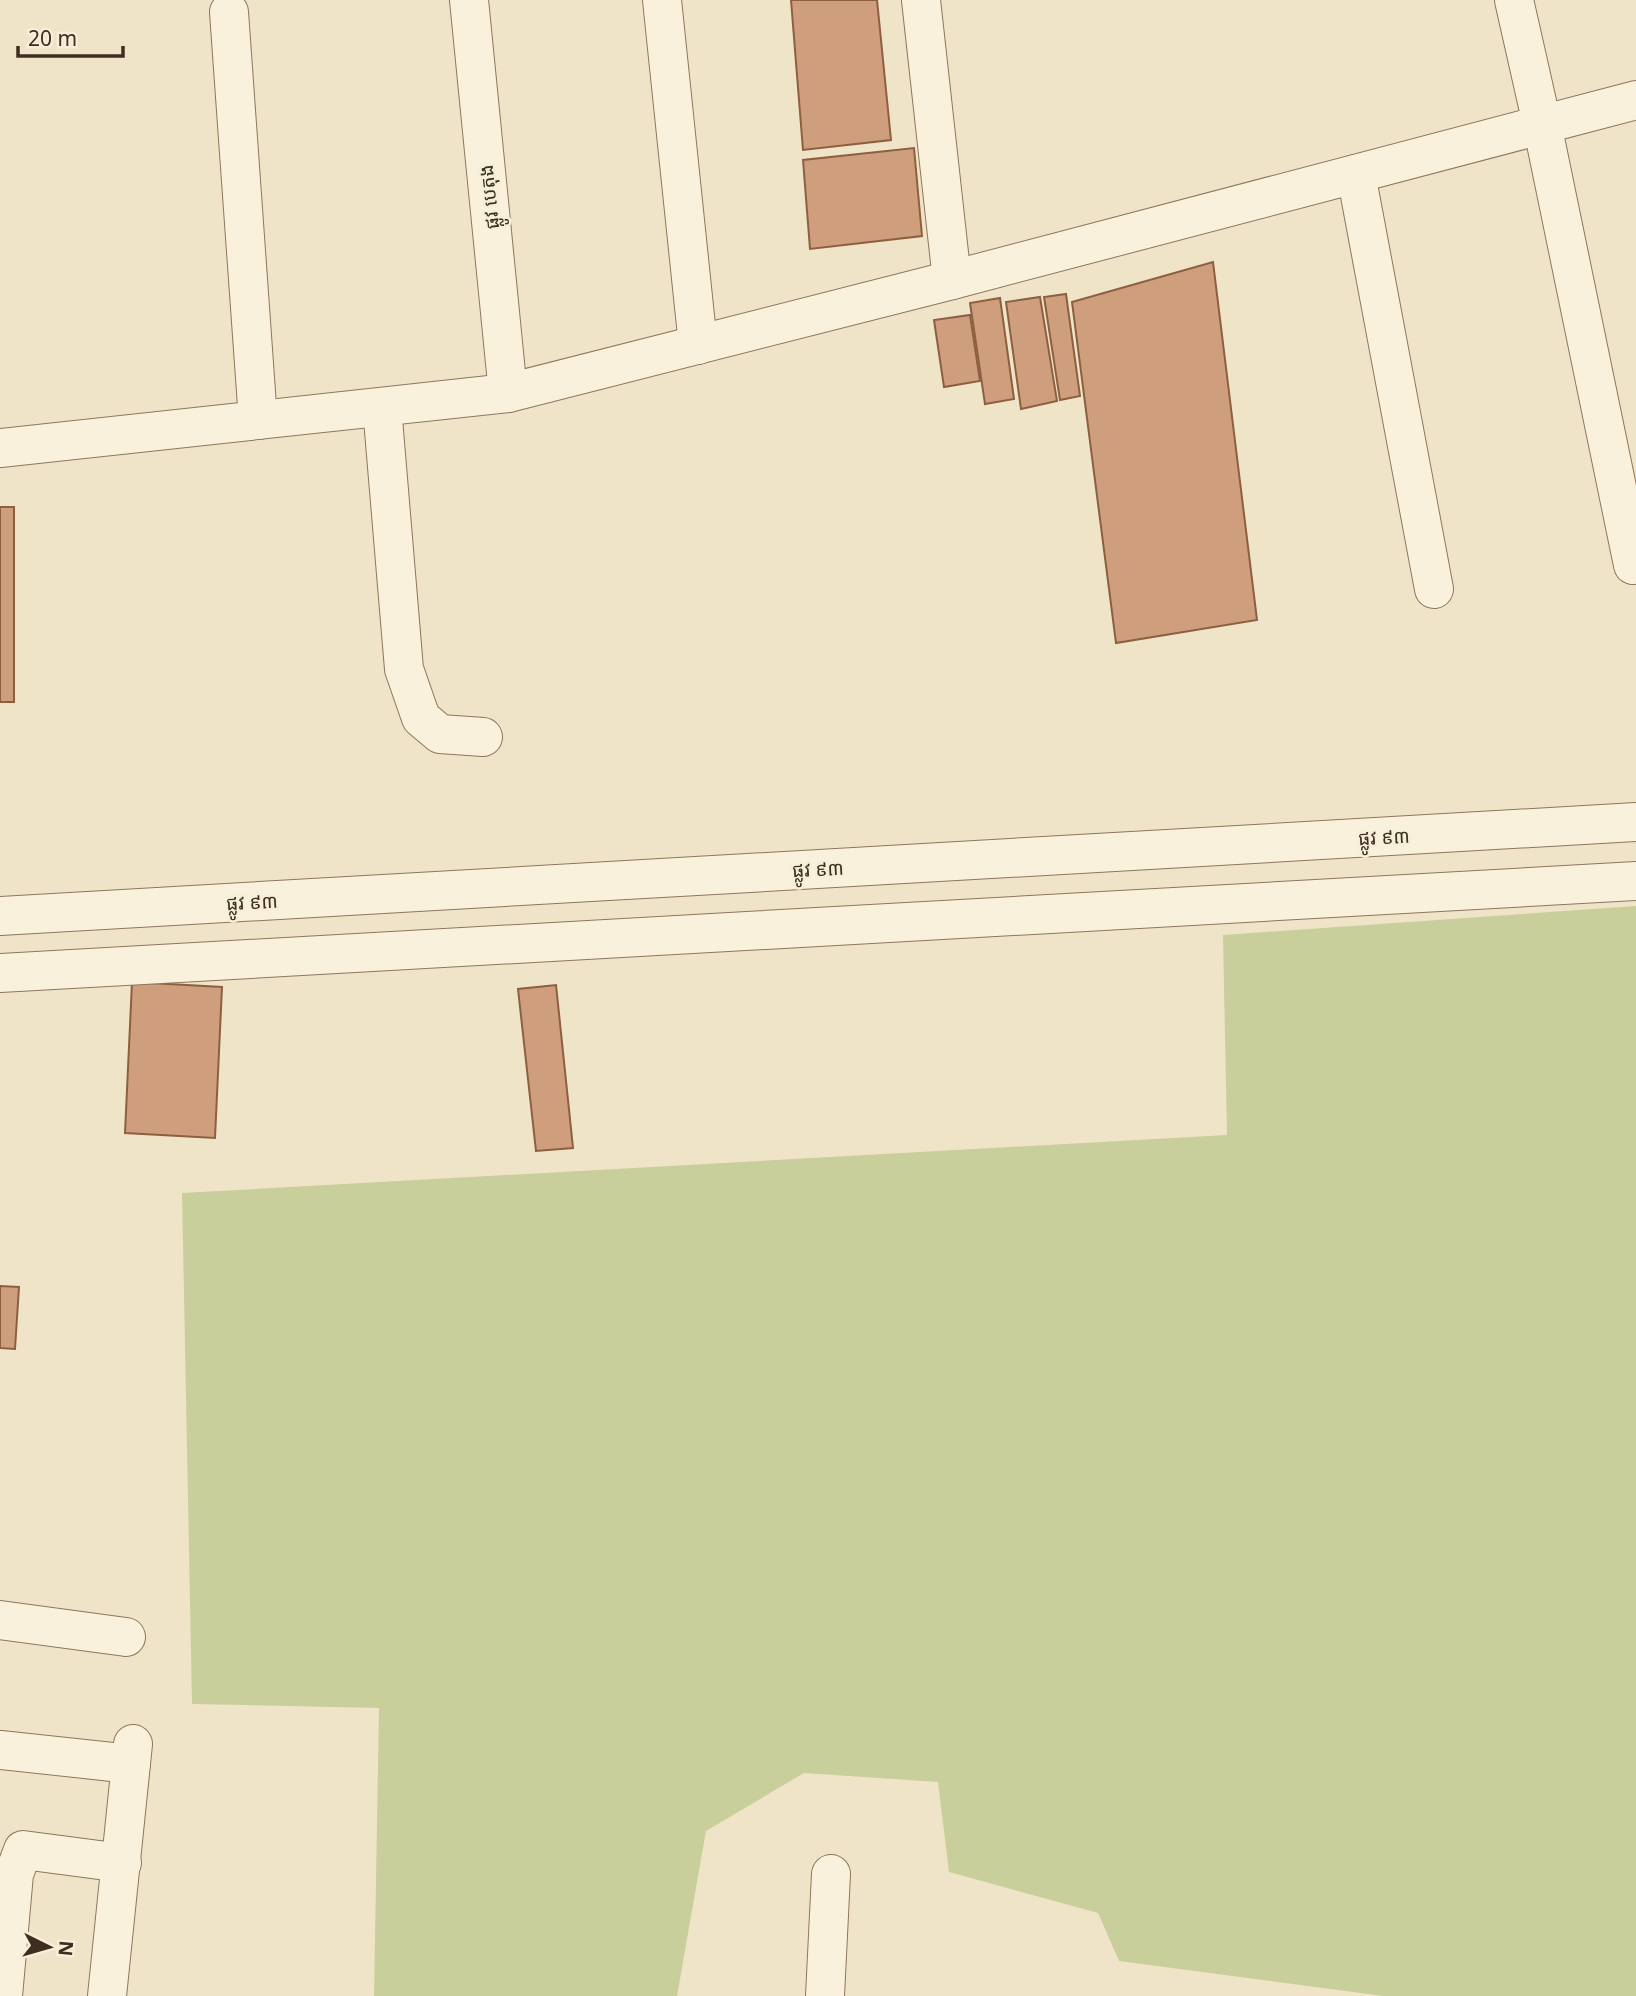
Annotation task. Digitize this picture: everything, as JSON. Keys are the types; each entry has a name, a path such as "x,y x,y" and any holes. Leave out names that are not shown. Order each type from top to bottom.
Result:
{"street":[{"name":"ផ្លូវ បេតុង","path":"469,0 508,393"},
{"path":"662,0 698,345"},
{"path":"921,0 951,280"},
{"path":"1514,0 1633,565"},
{"path":"229,12 258,420"},
{"path":"0,448 508,393 1636,100"},
{"path":"1356,174 1434,589"},
{"path":"382,407 404,669 421,718 440,734 484,737"},
{"name":"ផ្លូវ ៩៣","path":"0,916 1636,822"},
{"path":"0,973 1636,881"},
{"path":"0,1620 126,1637"},
{"path":"0,1750 132,1754 107,1996"},
{"path":"3,1996 14,1874 23,1850 122,1863"},
{"path":"825,1996 831,1874"}],"green space":[{"path":"1636,906 1636,1996 1383,1996 1119,1961 1098,1913 949,1872 938,1782 804,1773 706,1831 677,1996 374,1996 379,1708 192,1704 182,1193 1227,1135 1223,935"}],"building":[{"path":"791,0 877,0 891,140 803,150"},
{"path":"914,148 922,236 810,249 803,160"},
{"path":"1213,262 1257,620 1116,643 1072,302"},
{"path":"1066,294 1080,396 1060,400 1044,297"},
{"path":"1040,297 1057,401 1021,409 1006,302"},
{"path":"1000,298 1014,399 985,404 970,303"},
{"path":"970,315 980,381 944,387 934,320"},
{"path":"0,507 14,507 14,702 0,702"},
{"path":"132,982 222,987 215,1138 125,1133"},
{"path":"556,985 573,1148 536,1151 518,989"},
{"path":"0,1286 19,1287 15,1349 0,1348"}]}
